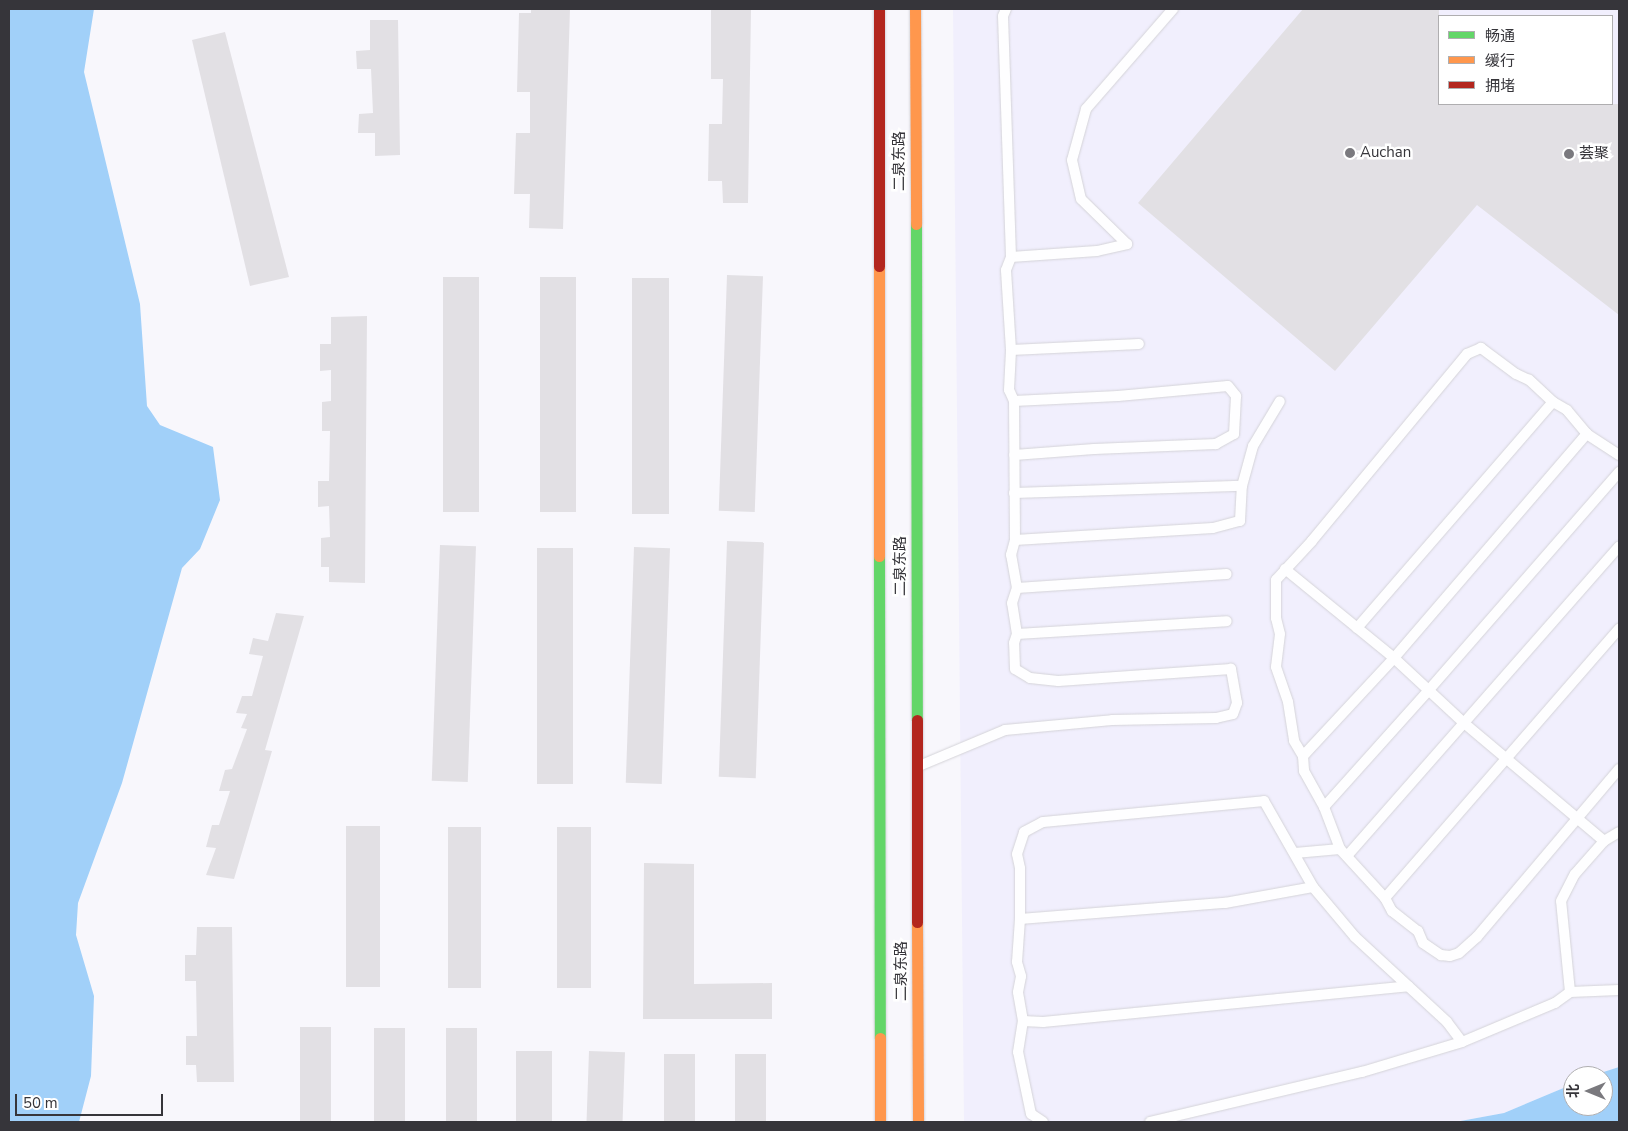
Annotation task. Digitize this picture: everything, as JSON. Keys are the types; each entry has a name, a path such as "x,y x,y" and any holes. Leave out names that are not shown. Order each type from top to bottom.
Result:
{"main road":[{"name":"二泉东路","path":"879,9 880,1122"},
{"name":"二泉东路","path":"915,9 918,1122"}],"lane":[{"path":"916,768 1005,730 1112,720 1216,718 1233,714 1237,703 1231,669 1058,681 1030,678 1015,669 1014,643 1017,634 1012,603 1017,588 1011,555 1015,540 1014,401 1009,390 1011,350 1006,270 1011,257 1003,16 1006,9"},
{"path":"1011,257 1097,251 1127,244 1081,199 1072,160 1086,109 1173,9"},
{"path":"1011,350 1139,344"},
{"path":"1619,456 1588,434 1567,410 1553,402 1529,380 1516,374 1482,348 1467,354 1312,542 1276,580 1276,618 1280,634 1276,667 1288,702 1294,741 1303,756 1304,771 1324,807 1344,852 1385,898 1392,912 1418,931 1423,943 1441,955 1450,956 1459,953 1477,937 1619,770"},
{"path":"1014,401 1118,396 1228,386 1236,396 1234,434 1216,444 1094,448 1014,455"},
{"path":"1015,540 1213,528 1240,520 1242,486 1254,446 1280,401"},
{"path":"1356,628 1553,402"},
{"path":"1303,756 1394,658 1588,434"},
{"path":"1324,807 1619,472"},
{"path":"1014,494 1242,486"},
{"path":"1295,853 1344,852 1464,723 1619,546"},
{"path":"1285,569 1394,658 1428,691 1505,759 1604,841"},
{"path":"1017,588 1227,574"},
{"path":"1017,634 1227,621"},
{"path":"1385,898 1619,629"},
{"path":"1043,1122 1031,1114 1018,1052 1022,1021 1018,992 1021,976 1017,962 1020,919 1020,868 1017,854 1024,832 1043,822 1264,801 1313,888 1355,937 1447,1022 1462,1042"},
{"path":"1570,992 1561,901 1575,874 1604,841 1619,832"},
{"path":"1020,919 1225,902 1313,888"},
{"path":"1022,1021 1043,1022 1408,986"},
{"path":"1150,1122 1362,1072 1462,1042 1554,1003 1570,992 1619,990"}],"shaded area":[{"path":"953,9 1619,9 1619,1067 1613,1069 1613,1066 1563,1066 1563,1088 1504,1113 1455,1122 964,1122"}],"water":[{"path":"9,9 94,9 84,72 140,304 147,406 160,425 213,447 220,500 200,549 182,568 122,783 78,903 76,935 94,996 91,1076 79,1122 9,1122"},
{"path":"1619,1067 1619,1122 1455,1122 1504,1113 1563,1088 1563,1116 1613,1116 1613,1069"}],"building":[{"path":"531,9 570,9 563,229 529,228 530,194 514,194 516,133 530,133 530,92 517,92 519,13 531,13"},
{"path":"711,9 751,9 748,203 723,203 722,181 708,181 709,124 722,124 723,79 711,79"},
{"name":"Auchan","path":"1303,9 1439,9 1438,105 1619,104 1619,315 1477,205 1335,371 1138,203"},
{"path":"370,20 398,20 400,155 375,156 375,133 358,133 359,114 373,113 371,69 357,69 356,51 370,50"},
{"path":"225,32 289,277 250,286 192,40"},
{"path":"727,275 763,276 755,512 719,511"},
{"path":"443,277 479,277 479,512 443,512"},
{"path":"540,277 576,277 576,512 540,512"},
{"path":"632,278 669,278 669,514 632,514"},
{"path":"367,316 365,583 329,582 329,567 321,567 321,538 330,537 329,506 318,507 318,481 329,481 330,431 322,431 322,402 331,401 331,370 320,371 320,344 331,344 331,317"},
{"path":"727,541 764,542 756,778 719,777"},
{"path":"440,545 476,546 468,782 432,781"},
{"path":"634,547 670,548 662,784 626,783"},
{"path":"537,548 573,548 573,784 537,784"},
{"path":"276,613 304,616 265,750 272,751 234,879 206,875 216,848 206,847 212,825 219,825 230,791 219,791 225,770 232,769 247,729 241,728 247,714 236,713 242,696 252,696 263,656 249,654 253,638 268,641"},
{"path":"346,826 380,826 380,987 346,987"},
{"path":"448,827 481,827 481,988 448,988"},
{"path":"557,827 591,827 591,988 557,988"},
{"path":"644,863 694,864 694,984 772,983 772,1019 643,1019"},
{"path":"197,927 232,927 234,1082 197,1082 196,1065 186,1065 186,1036 197,1036 196,981 185,981 185,955 196,955"},
{"path":"300,1027 331,1027 331,1122 300,1122"},
{"path":"374,1028 405,1028 405,1122 374,1122"},
{"path":"446,1028 477,1028 477,1122 446,1122"},
{"path":"516,1051 552,1051 552,1122 516,1122"},
{"path":"589,1051 625,1052 623,1122 587,1122"},
{"path":"664,1054 695,1054 695,1122 664,1122"},
{"path":"735,1054 766,1054 766,1122 735,1122"}],"traffic: fast":[{"path":"916,224 917,720"},
{"path":"879,556 880,1038"}],"traffic: slow":[{"path":"915,9 916,224"},
{"path":"879,266 879,556"},
{"path":"917,922 918,1122"},
{"path":"880,1038 880,1122"}],"traffic: jam":[{"path":"879,9 879,266"},
{"path":"917,720 917,922"}],"place":[{"name":"Auchan","path":"1350,153"},
{"name":"荟聚","path":"1569,154"}]}
